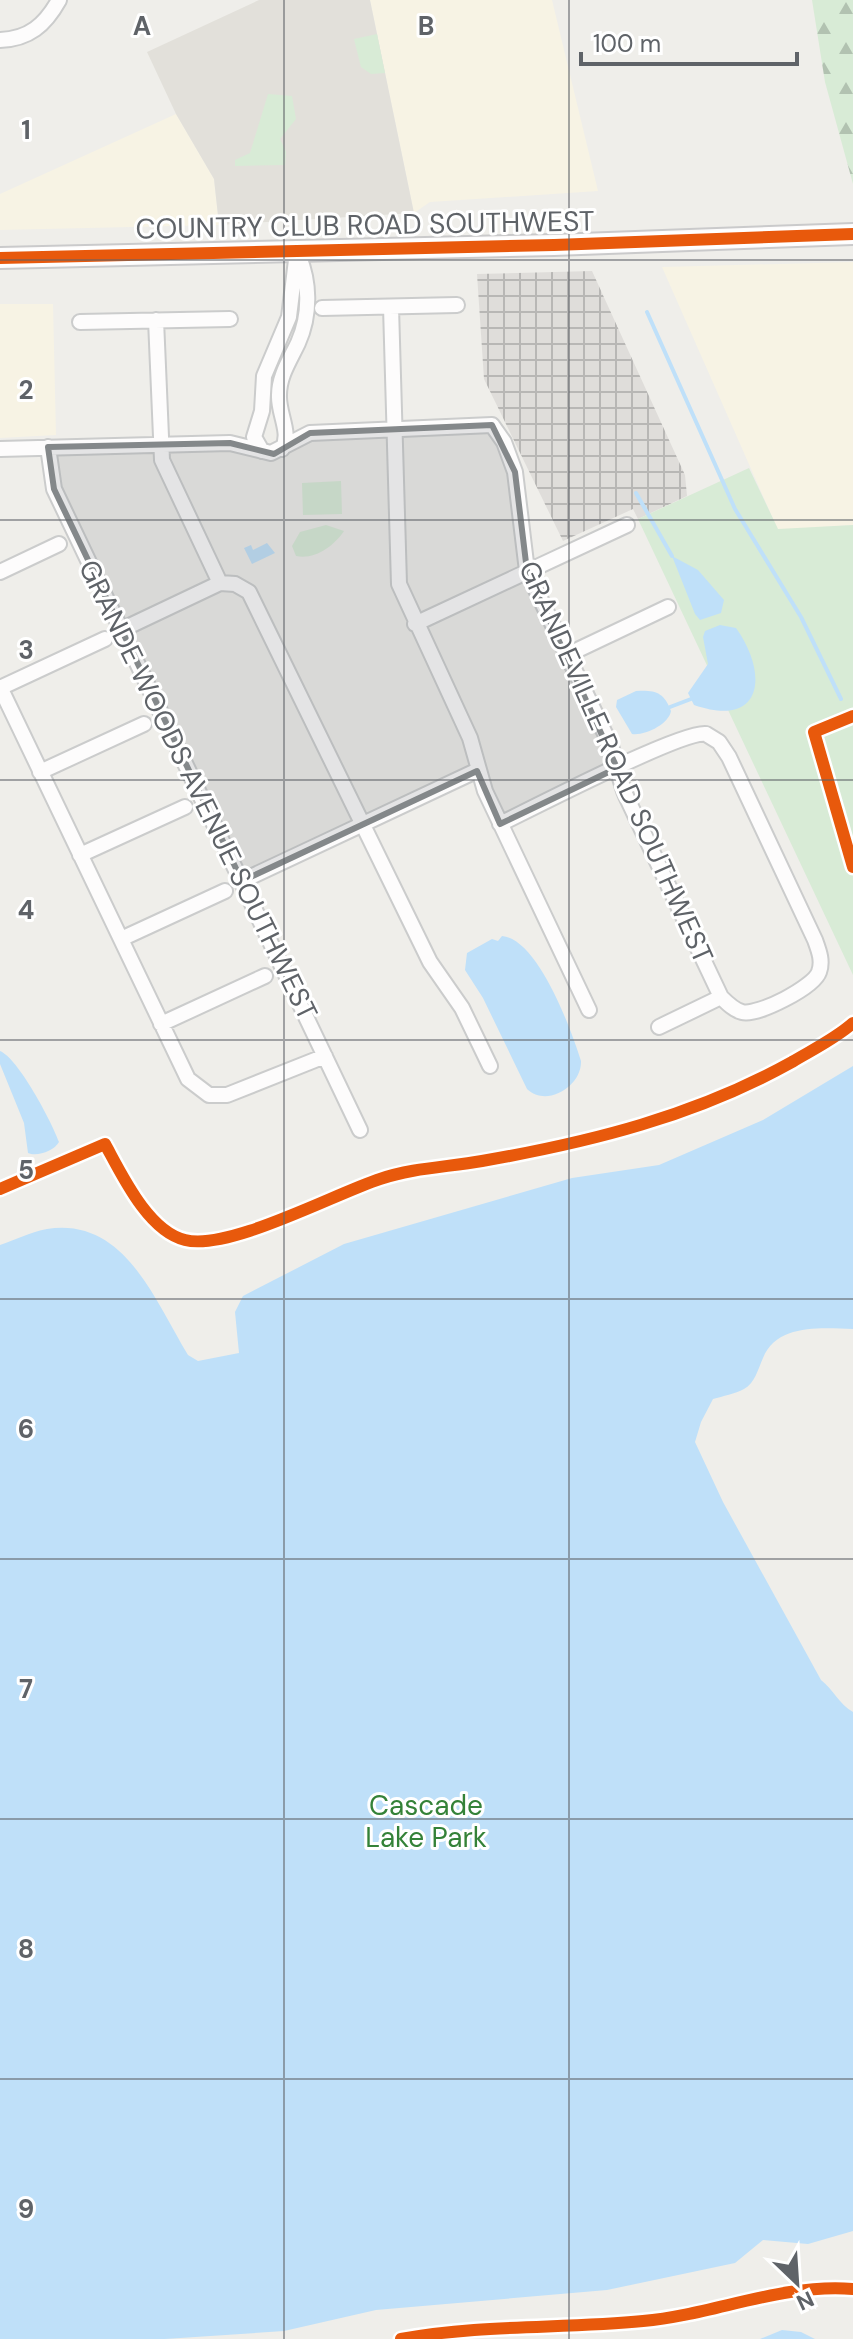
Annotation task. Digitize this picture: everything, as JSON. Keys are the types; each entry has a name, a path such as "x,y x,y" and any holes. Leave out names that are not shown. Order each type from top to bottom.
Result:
{"main road":[{"name":"COUNTRY CLUB ROAD SOUTHWEST","path":"0,258 853,234"}],"street":[{"path":"0,40 14,39 42,26 59,0"},
{"path":"262,451 255,441 262,411 264,376 289,317 297,252"},
{"path":"282,449 287,437 279,394 302,332 307,305 305,271 297,252"},
{"path":"322,308 457,305"},
{"path":"391,307 398,579 415,624 470,738 478,770 500,824 589,1010"},
{"path":"80,322 230,319"},
{"path":"156,320 160,445 170,482 220,583"},
{"path":"276,347 292,354"},
{"name":"GRANDEVILLE ROAD SOUTHWEST","path":"230,443 272,421 310,433 492,425 504,442 515,472 527,571 617,768 626,796 721,997"},
{"name":"GRANDEVILLE ROAD SOUTHWEST","path":"0,449 230,443 275,453 310,433"},
{"name":"GRANDE WOODS AVENUE SOUTHWEST","path":"48,447 54,489 360,1130"},
{"path":"415,624 627,525"},
{"path":"0,572 59,544"},
{"path":"121,630 220,583 235,584 255,599 430,962 459,1003 490,1066"},
{"path":"567,655 668,607"},
{"path":"105,639 0,688 188,1079 209,1095 234,1093 325,1056"},
{"path":"40,772 144,724"},
{"path":"500,824 690,734 706,734 719,742 815,940 821,968 805,988 750,1012 735,1009 721,997 659,1027"},
{"path":"242,881 478,770"},
{"path":"80,855 185,807"},
{"path":"121,939 225,891"},
{"path":"161,1024 265,976"}],"highlighted area":[{"path":"492,425 515,472 527,571 617,768 500,824 477,771 242,881 54,489 48,447 230,443 274,454 310,433"}],"shaded area":[{"path":"259,0 370,0 414,213 219,225 214,179 176,114 147,52"},
{"path":"370,0 552,0 598,191 430,202 414,213"},
{"path":"176,114 214,179 219,225 0,230 0,194"},
{"path":"853,262 853,525 778,530 662,267"},
{"path":"592,271 685,475 687,496 638,519 633,509 563,541 484,379 477,274"},
{"path":"0,304 53,304 56,435 0,438"}],"green space":[{"path":"812,0 853,0 853,184 825,82"},
{"path":"377,34 385,73 371,74 361,67 354,39"},
{"path":"268,94 292,96 296,119 280,139 286,152 285,165 235,166 235,160 250,153"},
{"path":"749,468 778,529 853,525 853,975 638,519"},
{"path":"341,481 342,514 303,515 302,483"},
{"path":"326,525 344,531 323,551 310,556 296,556 292,546 300,532"}],"water":[{"path":"267,543 275,553 252,564 244,548 251,545 253,550"},
{"path":"672,556 698,570 724,600 721,613 700,620"},
{"path":"720,625 736,628 753,663 753,693 746,703 734,710 694,705 688,693 708,664 703,637 705,631"},
{"path":"636,691 658,694 671,711 656,728 632,734 616,707 617,700"},
{"path":"502,936 515,941 540,968 570,1028 581,1061 580,1070 576,1079 562,1092 544,1096 527,1089 483,998 465,970 467,953 492,939 498,941"},
{"path":"0,1051 25,1078 59,1142 40,1154 28,1153 24,1123 0,1064"},
{"name":"Cascade Lake Park","path":"853,1066 853,1329 802,1330 779,1339 770,1347 748,1386 713,1399 695,1442 723,1502 821,1680 853,1712 853,2231 808,2244 763,2240 735,2263 607,2290 376,2310 284,2331 165,2339 0,2339 0,1245 47,1229 74,1229 97,1236 117,1249 134,1267 188,1355 198,1361 239,1353 235,1312 243,1296 344,1244 572,1178 659,1165 763,1120"},
{"path":"782,2330 801,2332 815,2339 760,2339"}],"waterway":[{"path":"647,312 735,509 801,617 841,699"},
{"path":"636,493 672,556"},
{"path":"670,707 691,699"}],"cycle path":[{"path":"0,258 554,245 853,234"},
{"path":"853,716 814,732 853,867"},
{"path":"0,1189 105,1144 138,1200 159,1226 185,1240 228,1237 392,1175 563,1145 680,1112 718,1098 792,1062 853,1023"},
{"path":"401,2339 461,2331 643,2321 800,2291 853,2289"}]}
